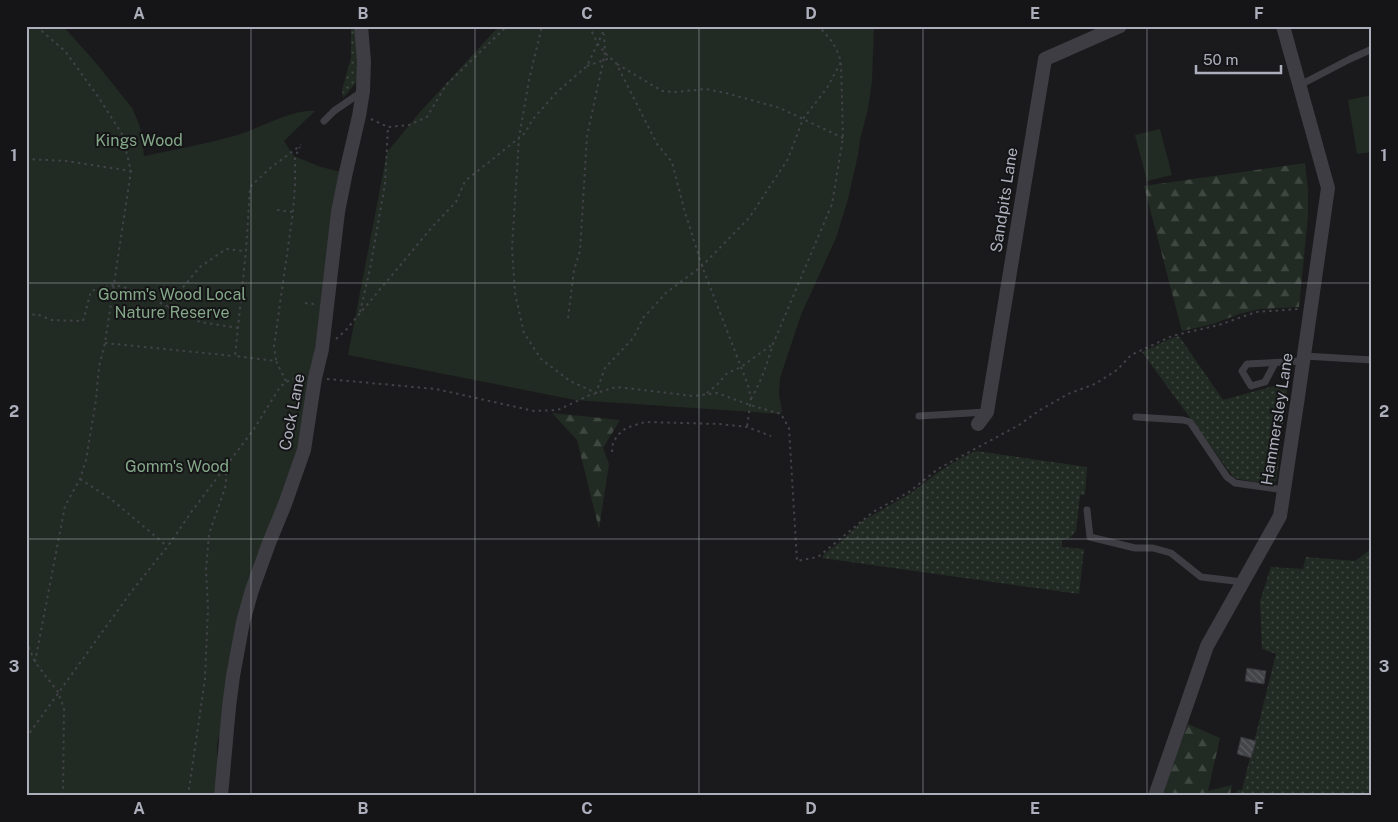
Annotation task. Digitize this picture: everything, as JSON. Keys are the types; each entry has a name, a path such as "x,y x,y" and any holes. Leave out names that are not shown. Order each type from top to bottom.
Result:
{"street":[{"name":"Cock Lane","path":"221,796 230,699 243,622 252,590 304,450 322,350 338,212 363,91 364,61 361,26"},
{"name":"Sandpits Lane","path":"978,424 987,412 1045,59 1120,26"},
{"name":"Hammersley Lane","path":"1155,796 1207,646 1280,516 1328,188 1283,26"}],"lane":[{"path":"1300,85 1372,49"},
{"path":"324,121 334,111 363,91"},
{"path":"1275,363 1266,382 1251,386 1242,372 1247,364 1304,359 1372,360"},
{"path":"919,416 987,412"},
{"path":"1136,417 1190,422 1231,480 1243,484 1284,490"},
{"path":"1088,510 1090,537 1135,548 1153,548 1171,553 1201,577 1243,582"}],"path":[{"path":"35,662 65,506 80,480 86,460 131,171 122,134 99,98 65,50 36,26"},
{"path":"359,116 364,116 388,127 409,125 427,117 446,85 507,26"},
{"path":"542,26 529,80 519,138 512,248 515,293 524,333 541,360 570,381 596,393 605,368 634,336 643,318 666,293 702,266 749,218 788,159 803,119 827,88 841,62"},
{"path":"589,26 598,44 610,58 662,91 675,92 706,89 726,93 780,108 843,138"},
{"path":"587,66 606,26"},
{"path":"751,399 832,204 843,138 841,62 838,50 831,39 818,26"},
{"path":"568,318 574,270 580,252 587,136 605,53 604,31"},
{"path":"322,350 346,330 433,226 456,202 466,181 525,133 533,119 557,92 587,66 610,58"},
{"path":"616,63 657,144 672,162 702,266 748,385 751,399 747,428"},
{"path":"360,314 385,184 388,127"},
{"path":"235,356 246,251 250,187 268,169 300,145 295,157 296,185 294,212 274,346 276,361 286,382"},
{"path":"26,159 66,161 131,171"},
{"path":"277,210 294,212"},
{"path":"167,306 200,267 226,249 246,251"},
{"path":"26,316 37,314 51,320 83,321 91,291 113,285 124,287 200,322 239,328"},
{"path":"105,343 276,361"},
{"path":"705,394 718,384 726,374 741,367 773,344"},
{"path":"26,738 192,511 226,468 254,429 280,387 286,382 305,374"},
{"path":"323,378 436,389 534,411 558,410 590,395"},
{"path":"612,452 614,442 619,434 626,428 645,422 720,424 747,428 771,436"},
{"path":"188,796 206,679 208,608 206,570 208,534 226,485 226,468"},
{"path":"80,480 111,499 168,546"},
{"path":"26,641 35,662 58,692 64,708 62,796"}],"green space":[{"name":"Gomm's Wood Local Nature Reserve","path":"26,26 63,26 97,64 132,108 141,132 144,156 234,136 285,116 315,111 284,141 294,156 321,167 341,172 329,234 302,448 266,543 222,732 218,739 217,755 220,762 217,796 26,796"},
{"path":"351,26 356,26 360,78 343,98 342,90 351,58"},
{"path":"499,26 874,26 872,81 868,109 848,199 836,238 801,315 780,378 781,414 575,400 348,355 387,152 420,112"},
{"path":"1372,95 1372,152 1357,154 1348,100"},
{"path":"1160,129 1172,175 1147,181 1135,135"},
{"path":"1305,163 1308,216 1299,307 1260,309 1239,314 1213,324 1182,331 1144,186"},
{"path":"1179,336 1223,400 1288,382 1276,482 1270,485 1234,478 1142,352"},
{"path":"552,413 620,420 603,448 609,464 599,529 577,440"},
{"path":"976,451 1087,467 1085,495 1080,495 1076,531 1071,537 1062,540 1062,547 1084,549 1079,594 822,558 824,554 844,539 861,522 911,493 961,458"},
{"path":"1372,548 1372,796 1236,796 1237,790 1242,790 1276,654 1262,649 1260,601 1271,567 1303,569 1306,557 1355,561"},
{"path":"1188,724 1220,738 1208,791 1232,785 1230,796 1160,796"}],"building":[{"path":"1247,668 1266,671 1264,684 1245,681"},
{"path":"1241,737 1256,741 1251,758 1237,754"}],"park label":[{"name":"Kings Wood","path":"139,140"},
{"name":"Gomm's Wood","path":"177,466"}]}
